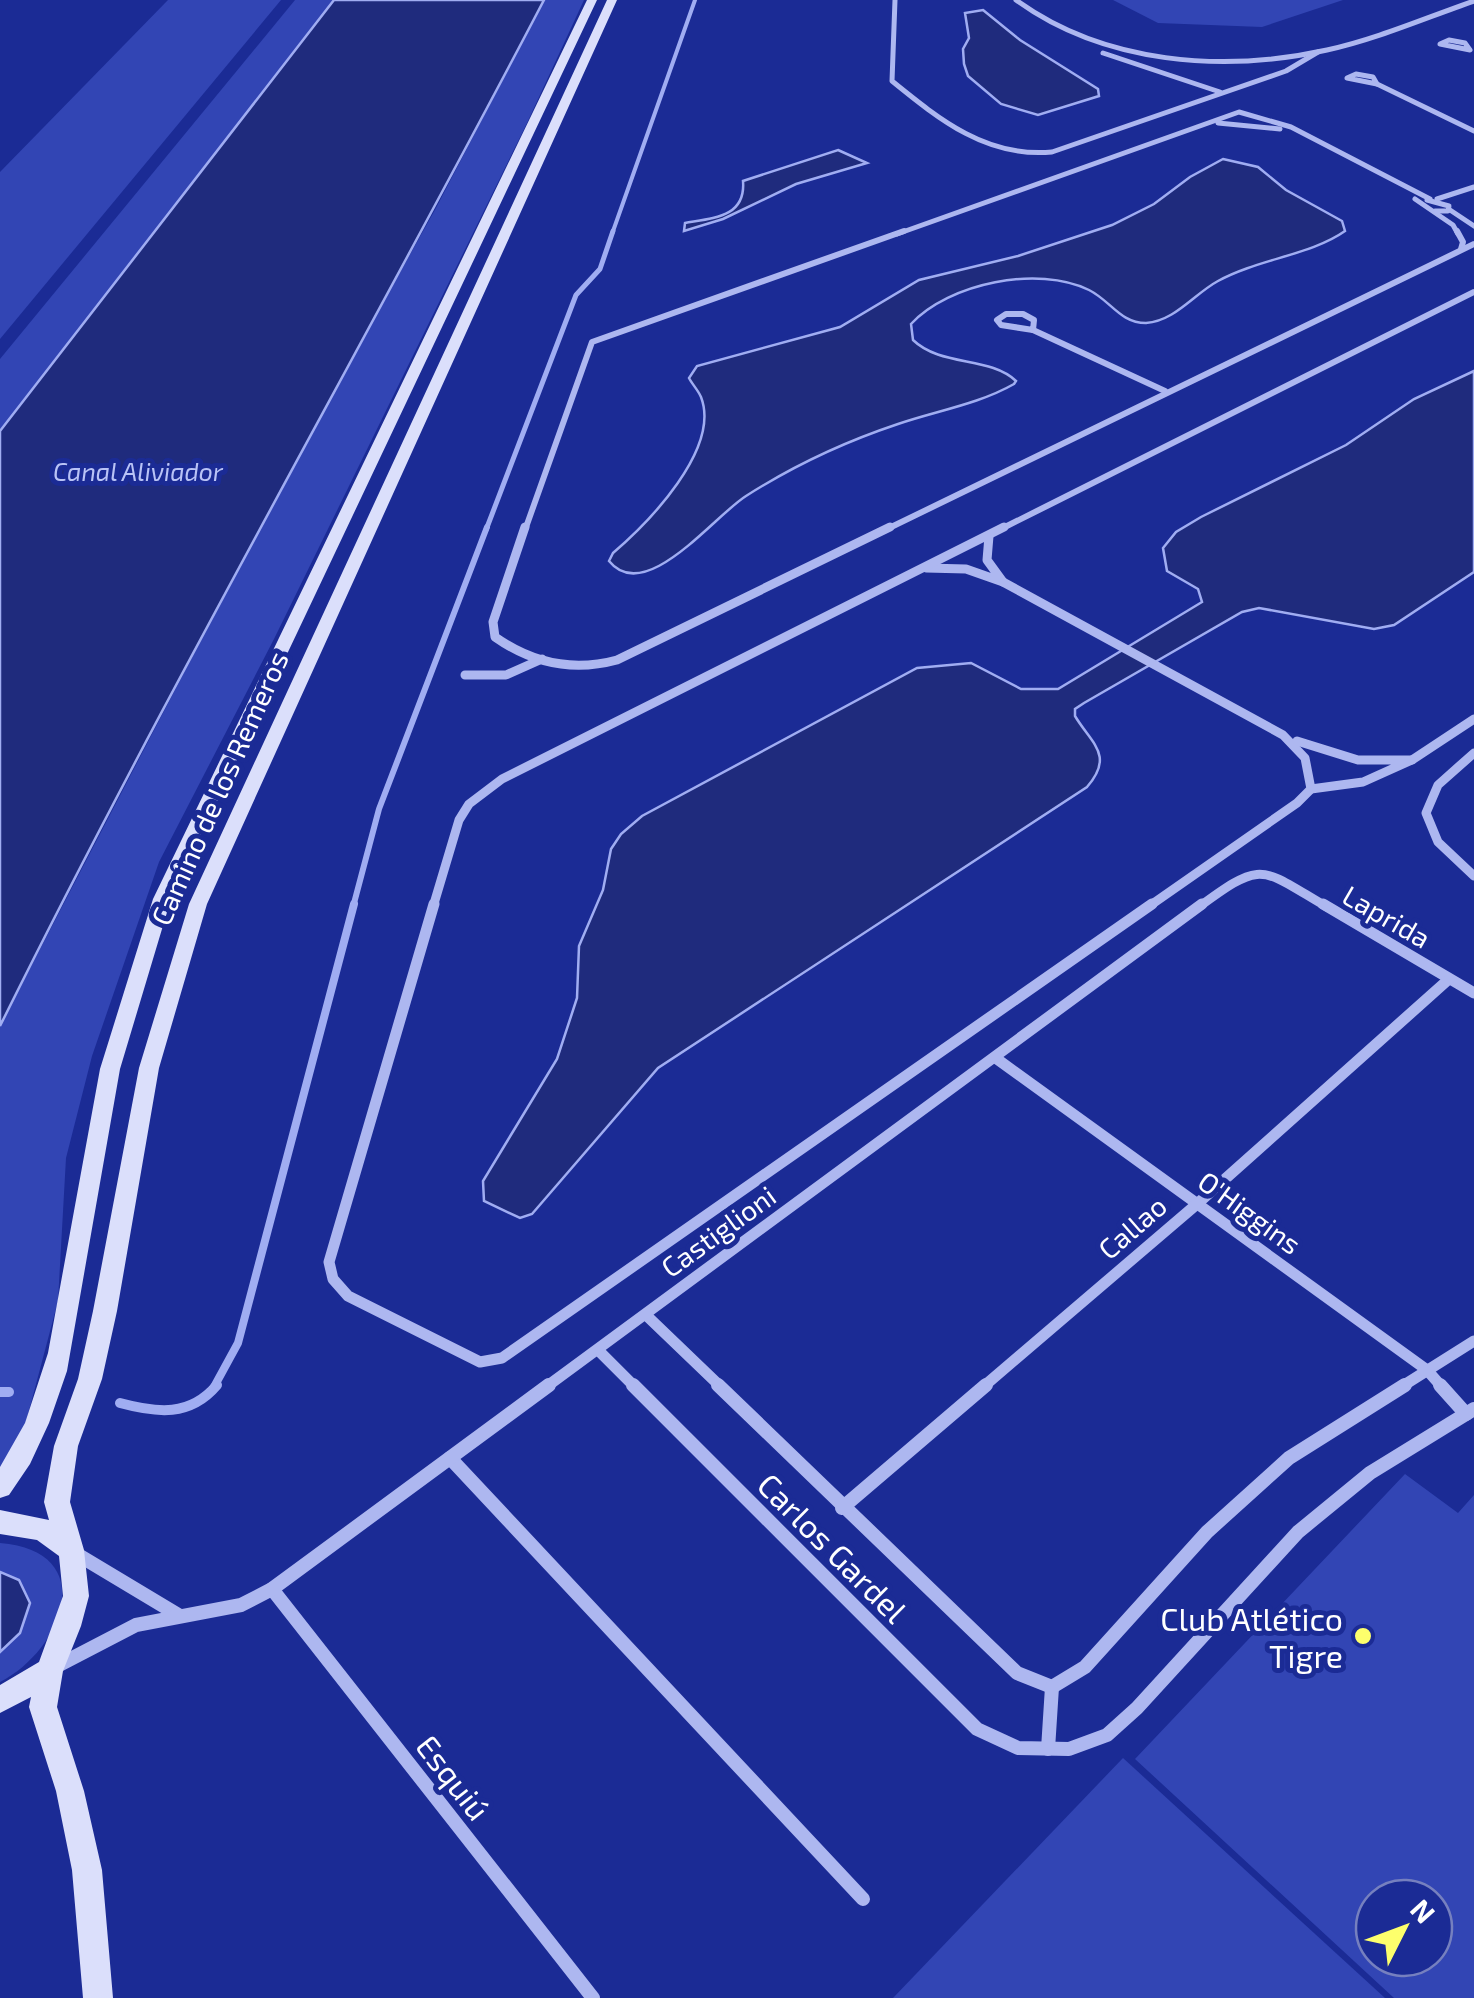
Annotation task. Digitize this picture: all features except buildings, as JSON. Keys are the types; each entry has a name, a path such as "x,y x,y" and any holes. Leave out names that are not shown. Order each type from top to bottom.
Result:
{"main road":[{"name":"Camino de los Remeros","path":"0,1487 20,1464 49,1394 60,1353 110,1068 162,899 592,0"},
{"name":"Camino de los Remeros","path":"98,1998 87,1870 70,1791 43,1708 50,1671 76,1596 71,1550 56,1502 66,1446 94,1362 149,1068 198,904 612,0"},
{"path":"0,1522 44,1529 71,1550"},
{"path":"0,1700 50,1671"}],"street":[{"path":"896,0 892,81 937,120 1021,153 1052,152 1286,71 1318,52 1474,0"},
{"path":"1016,0 1034,16 1064,32 1127,50 1234,60 1318,52"},
{"path":"1462,42 1472,51 1449,49 1440,43 1462,42"},
{"path":"1104,53 1223,93"},
{"path":"1377,84 1370,75 1347,76 1355,83 1377,84 1474,131"},
{"path":"1474,226 1433,199 1291,127 1253,114 1231,113 592,342 492,631 502,643 542,659 580,668 617,660 1474,244"},
{"path":"1198,126 1257,124 1300,136 1434,211 1460,234 1461,249"},
{"path":"1421,203 1474,190"},
{"path":"1434,211 1449,208 1474,190"},
{"path":"1474,292 502,779 469,804 459,820 330,1262 333,1279 348,1296 480,1362 502,1358 1298,803 1311,789 1363,782 1412,760 1474,719"},
{"path":"1033,330 1034,320 1023,314 1006,314 997,320 1006,328 1033,330 1165,391"},
{"path":"990,534 984,547 986,560 1003,582"},
{"path":"920,569 966,569 1003,582 1283,735 1337,757 1376,762 1412,760"},
{"path":"464,674 506,675 542,659"},
{"path":"1283,735 1306,755 1311,789"},
{"path":"1474,753 1429,792 1425,810 1435,838 1450,857 1474,876"},
{"name":"Castiglioni","path":"50,1671 136,1625 242,1605 272,1589 1241,876 1256,873 1276,877"},
{"name":"Laprida","path":"1276,877 1474,993"},
{"name":"Callao","path":"842,1508 1197,1204 1449,979"},
{"name":"O'Higgins","path":"997,1059 1427,1370 1470,1412"},
{"name":"Carlos Gardel","path":"646,1316 1017,1673 1052,1687"},
{"path":"1470,1412 1370,1473 1298,1532 1138,1708 1107,1735 1069,1749 1048,1749 1052,1687 1086,1667 1208,1532 1289,1458 1474,1341"},
{"name":"Carlos Gardel","path":"598,1350 977,1730 1018,1748 1048,1749"},
{"path":"450,1458 863,1900"},
{"path":"71,1550 181,1616"},
{"name":"Esquiú","path":"272,1589 593,1998"}],"shaded area":[{"path":"168,0 281,0 0,339 0,172"},
{"path":"295,0 334,0 0,431 0,359"},
{"path":"544,0 584,0 274,639 159,862 92,1056 66,1158 58,1301 26,1422 0,1470 0,1026 289,471 436,208"},
{"path":"1113,0 1343,0 1262,27 1158,23"},
{"name":"Club Atlético Tigre","path":"1405,1474 1458,1513 1474,1495 1474,1998 1394,1998 1372,1978 1454,1978 1454,1878 1354,1878 1354,1961 1135,1759"},
{"path":"0,1543 31,1550 51,1563 61,1582 62,1603 41,1647 0,1682"},
{"path":"1123,1758 1354,1970 1354,1978 1363,1978 1385,1998 893,1998"}],"water":[{"name":"Canal Aliviador","path":"334,0 544,0 132,768 0,1026 0,431"},
{"path":"983,10 1020,40 1098,89 1099,96 1038,115 1001,104 968,76 964,64 963,49 969,38 965,13"},
{"path":"838,150 867,163 796,184 723,219 684,231 685,223 717,217 734,209 743,193 743,181"},
{"path":"1223,159 1258,167 1286,190 1342,221 1345,231 1316,246 1234,274 1209,286 1166,317 1146,323 1122,315 1089,290 1045,279 995,282 948,298 911,324 913,340 937,354 1005,373 1016,381 1014,384 972,402 878,431 801,465 746,496 660,565 641,573 624,572 609,561 678,483 701,439 701,397 689,378 697,366 840,327 919,280 1018,256 1112,225 1154,204"},
{"path":"1474,371 1474,572 1394,625 1374,629 1259,608 1242,612 1084,703 1075,709 1075,716 1100,758 1087,787 658,1068 532,1214 520,1218 484,1201 483,1181 557,1059 577,998 579,946 603,890 611,849 642,816 917,668 971,663 1021,689 1058,689 1202,602 1198,589 1167,571 1163,548 1176,532 1346,445 1414,399"},
{"path":"0,1572 19,1580 30,1603 20,1633 0,1652"}],"waterway":[{"path":"612,234 695,0"},
{"path":"486,530 576,295 600,269 613,231"},
{"path":"353,907 379,809 487,527"},
{"path":"214,1387 238,1343 354,904"},
{"path":"120,1403 172,1410 196,1403 217,1385"},
{"path":"0,1392 9,1392"}],"place":[{"name":"Club Atlético Tigre","path":"1363,1636"}]}
